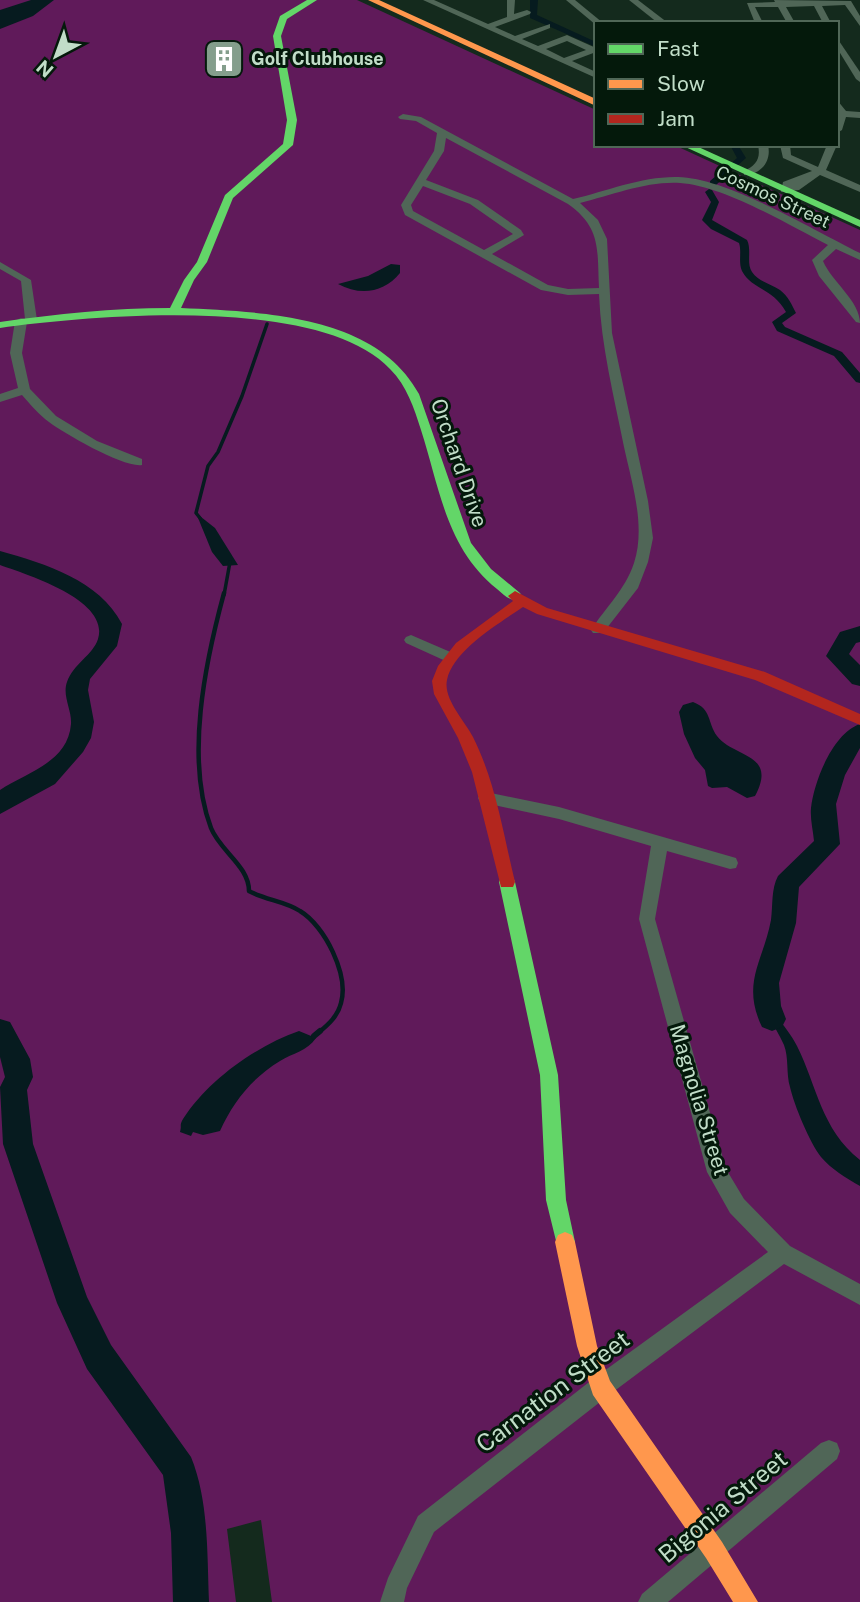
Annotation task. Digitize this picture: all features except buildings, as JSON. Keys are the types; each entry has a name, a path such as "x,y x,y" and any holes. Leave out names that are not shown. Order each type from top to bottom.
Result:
{"street":[{"path":"179,311 199,281 202,262 229,197 288,145 292,120 278,30 288,14 313,0"},
{"path":"372,0 594,102"},
{"path":"388,0 594,93"},
{"path":"427,0 594,74"},
{"path":"511,0 512,18"},
{"path":"571,0 579,0"},
{"path":"571,0 597,21"},
{"path":"633,0 661,21"},
{"path":"779,2 790,21"},
{"path":"758,21 750,5 779,2 848,3 860,23"},
{"path":"816,3 826,21"},
{"path":"488,27 527,12"},
{"path":"514,38 547,26"},
{"path":"539,49 567,38 593,50 566,61"},
{"path":"839,43 860,79"},
{"path":"840,113 860,115"},
{"path":"403,117 418,119 572,201 590,215 598,227 602,239 606,333 642,501 646,538 641,562 631,588 598,629"},
{"path":"442,133 439,151 406,205 409,213 552,291 603,291"},
{"path":"692,147 742,165 765,154 763,147"},
{"path":"708,147 860,218"},
{"path":"742,165 758,153 757,147"},
{"path":"785,147 786,156 816,173 859,186"},
{"path":"789,187 816,173 831,147"},
{"name":"Cosmos Street","path":"572,201 667,182 690,181 718,189 860,257"},
{"path":"421,182 474,202 519,235 485,254"},
{"path":"789,187 860,225"},
{"name":"Cosmos Street","path":"835,245 817,260 823,274 860,320"},
{"path":"0,265 26,280 26,321 16,353 24,390 52,419 93,444 138,462"},
{"name":"Orchard Drive","path":"0,325 179,311 273,319 326,330 368,346 392,363 407,381 417,401 465,545 493,580 522,601 598,629 760,676 856,718"},
{"path":"0,398 24,390"},
{"path":"522,601 464,644 450,658 439,681 440,691 467,739 486,798 513,904 549,1074 556,1200 587,1346 601,1387 714,1550 746,1602"},
{"path":"411,640 450,658"},
{"path":"486,798 548,810 730,863"},
{"name":"Magnolia Street","path":"660,843 646,919 717,1172 737,1206 783,1253 860,1295"},
{"name":"Carnation Street","path":"392,1602 396,1586 426,1524 601,1387 783,1253"},
{"name":"Bigonia Street","path":"650,1602 829,1451"}],"shaded area":[{"path":"0,0 357,0 594,109 594,147 678,147 860,230 860,1602 272,1602 261,1520 227,1529 236,1602 0,1602"}],"water":[{"path":"31,0 54,0 33,16 0,29 0,10"},
{"path":"391,264 400,265 400,273 387,285 363,291 338,284 368,276"},
{"path":"196,513 215,528 238,565 223,566 212,552"},
{"path":"693,702 703,708 717,736 724,743 758,764 761,782 755,796 747,798 727,787 708,786 705,770 695,758 684,734 679,712 683,705"},
{"path":"763,990 769,1005 797,1046 828,1121 847,1148 860,1160 860,1186 825,1161 807,1133 790,1087 784,1045 767,1012"},
{"path":"299,1031 316,1038 252,1083 231,1110 220,1131 203,1135 193,1132 191,1136 180,1132 182,1121 193,1105 219,1078 250,1055"}],"waterway":[{"path":"534,0 533,16 594,44"},
{"path":"713,183 742,158 735,147"},
{"path":"709,192 715,202 707,220 714,227 736,236 743,242 748,273 781,296 786,303 791,313 777,322 781,329 838,354 860,380"},
{"path":"200,518 196,513 208,466 218,452 242,396 267,324"},
{"path":"0,558 72,586 104,610 111,624 106,646 79,679 77,690 83,722 75,746 47,778 12,794 0,805"},
{"path":"224,595 230,562"},
{"path":"224,593 210,650 201,711 199,772 203,801 215,836 244,874 249,891 300,911 318,928 333,952 341,979 341,1003 335,1016 318,1033"},
{"path":"860,634 848,637 837,656 860,678"},
{"path":"772,1019 767,1006 766,983 783,923 787,883 827,844 824,819 826,794 842,756 860,733"},
{"path":"0,1031 16,1059 19,1077 13,1090 18,1144 73,1303 99,1357 179,1469 189,1533 191,1602"},
{"path":"314,1036 320,1031"}],"traffic: fast":[{"path":"174,311 189,280 202,262 229,197 288,145 292,120 277,36 283,18 313,0"},
{"path":"690,147 860,224"},
{"path":"0,325 107,313 213,313 284,322 328,331 360,342 385,358 414,394 464,543 480,566 515,596"},
{"path":"507,882 549,1075 556,1200 565,1242"}],"traffic: slow":[{"path":"372,0 594,102"},
{"path":"565,1242 587,1346 601,1387 714,1550 746,1602"}],"traffic: jam":[{"path":"515,596 542,611 760,676 860,720"},
{"path":"507,882 480,772 466,738 449,710 439,681 443,669 461,646 522,601"}],"place":[{"name":"Golf Clubhouse","path":"224,59"}]}
